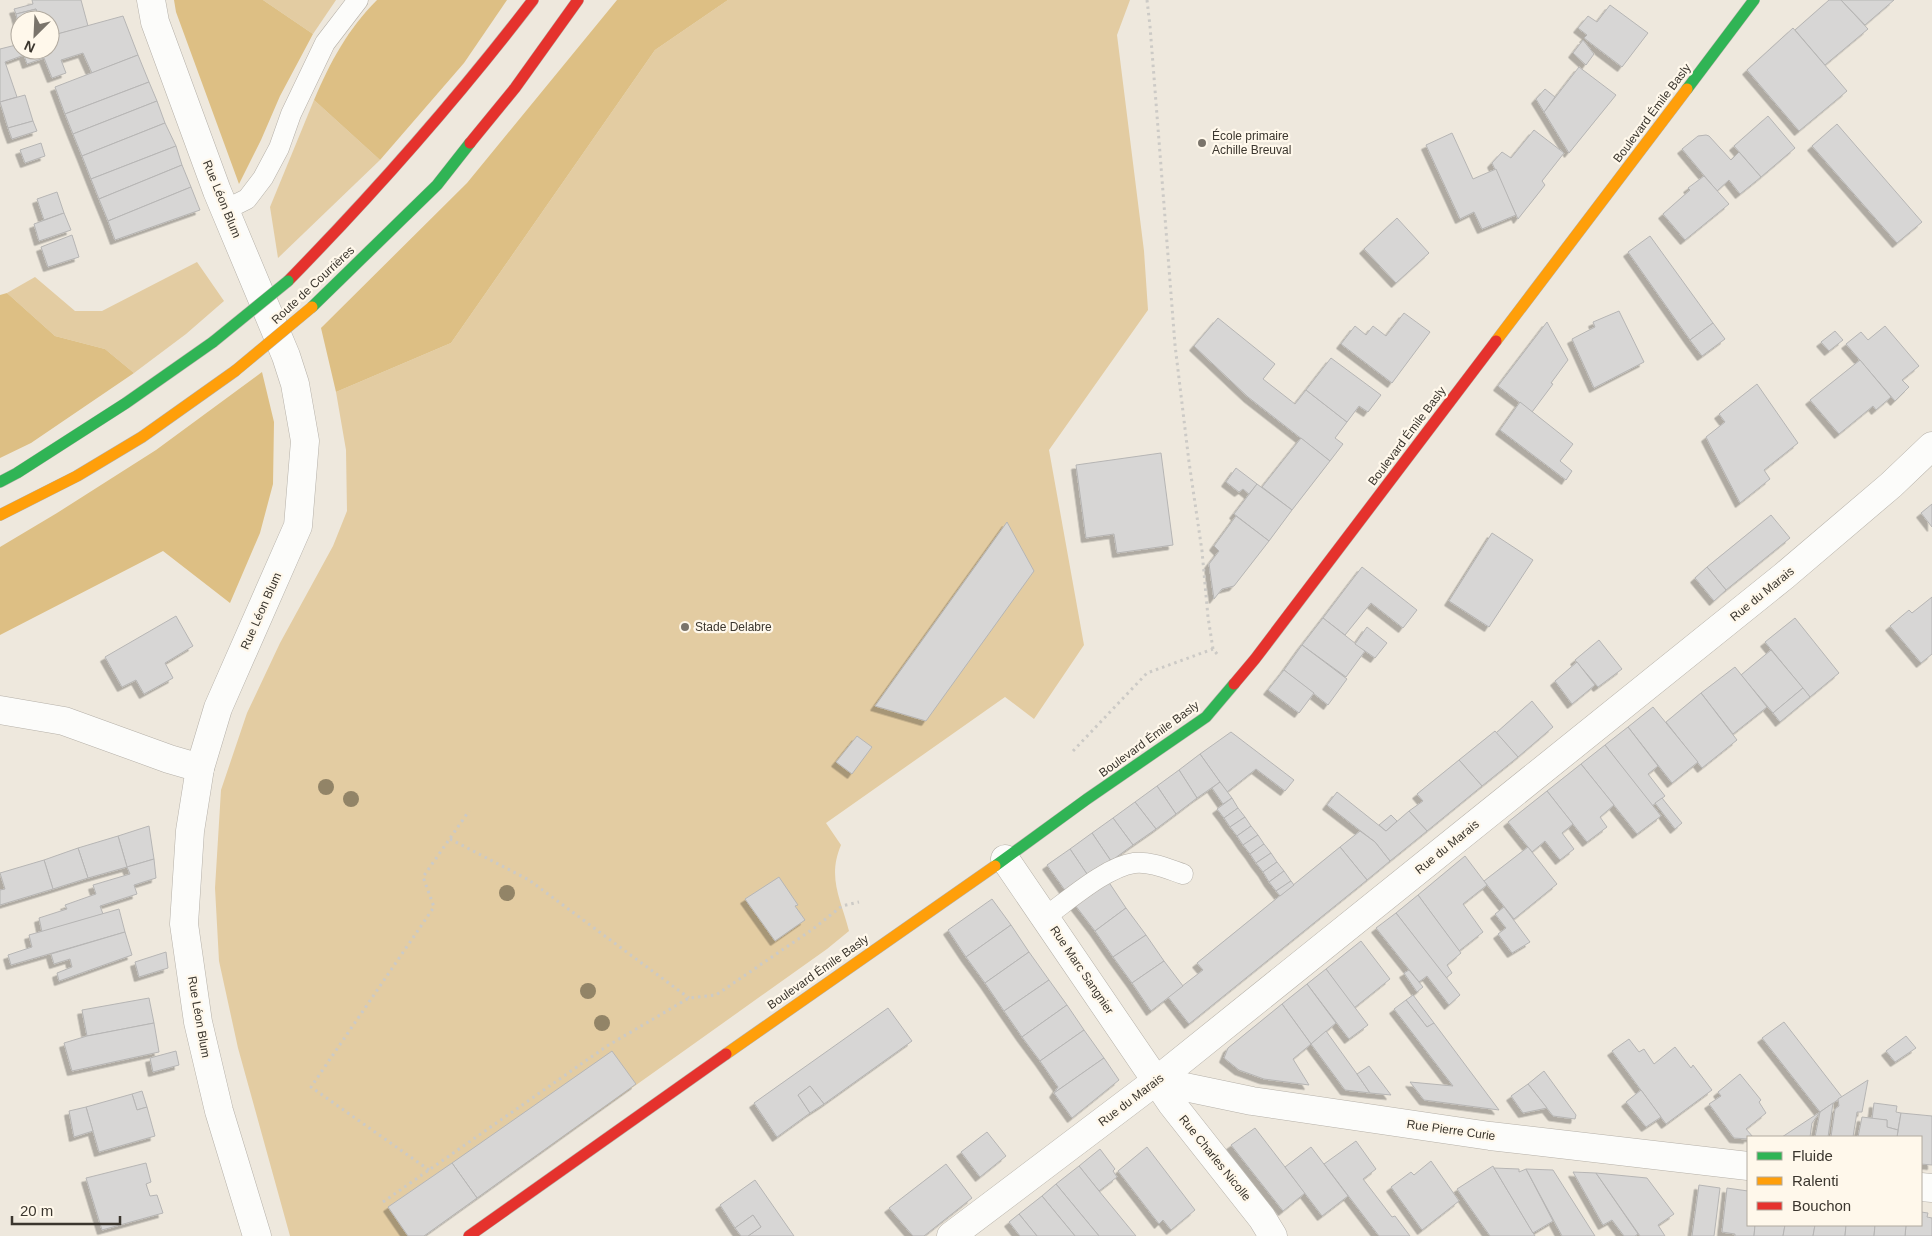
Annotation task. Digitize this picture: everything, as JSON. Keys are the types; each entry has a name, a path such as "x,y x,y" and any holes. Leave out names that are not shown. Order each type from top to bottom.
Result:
{"street":[{"name":"Rue Léon Blum","path":"151,0 155,22 225,210 286,356 295,384 305,441 298,526 218,708 200,768 190,831 184,924 198,1022 219,1111 257,1236"},
{"name":"Route de Courrières","path":"0,482 126,403 213,342 288,281 342,227 439,120 533,0"},
{"name":"Route de Courrières","path":"0,515 78,476 142,437 235,371 312,307 437,185 515,88 578,0"},
{"name":"Boulevard Émile Basly","path":"469,1236 849,966 1006,859 1206,717 1240,678 1754,0"},
{"name":"Rue du Marais","path":"951,1236 1156,1081 1784,576 1891,485 1932,446"},
{"path":"0,710 64,721 169,759 200,768"},
{"name":"Rue Marc Sangnier","path":"1006,859 1156,1081"},
{"name":"Rue Pierre Curie","path":"1156,1081 1252,1101 1490,1136 1747,1166"},
{"name":"Rue Charles Nicolle","path":"1156,1081 1185,1121 1262,1218 1273,1236"}],"lane":[{"path":"225,210 247,199 263,178 279,148 291,114 325,43 358,0"},
{"path":"1045,917 1106,873 1134,863 1154,865 1183,874"}],"path":[{"path":"1073,751 1148,673 1213,649 1175,345 1147,0"},
{"path":"429,1170 311,1087 434,907 423,877 469,811"},
{"path":"450,839 529,880 689,998"},
{"path":"383,1202 607,1046 689,998 716,995 842,906 859,902"}],"shaded area":[{"path":"174,0 263,0 313,34 280,96 239,184 176,12"},
{"path":"263,0 336,0 313,34"},
{"path":"377,0 507,0 464,63 380,160 314,100 327,72 349,34"},
{"path":"617,0 728,0 655,50 451,343 336,392 321,328 467,183"},
{"name":"Stade Delabre","path":"728,0 1130,0 1117,35 1144,251 1148,310 1049,450 1084,645 1034,719 1005,697 826,823 841,845 835,868 835,878 849,931 827,949 424,1236 290,1236 238,1048 219,961 215,888 221,790 247,713 280,643 333,546 347,511 346,450 336,392 451,343 655,50"},
{"path":"314,100 380,160 278,258 270,207"},
{"path":"197,262 224,301 186,334 134,373 105,349 55,336 7,293 35,277 75,311 102,311"},
{"path":"7,293 55,336 105,349 134,373 31,443 0,458 0,295"},
{"path":"262,372 274,422 273,484 260,533 230,603 163,551 0,635 0,547 156,450"}],"building":[{"path":"32,0 81,0 88,26 60,33 60,10 14,9 33,4"},
{"path":"1829,0 1841,0 1868,29 1825,65 1795,30"},
{"path":"1841,0 1894,0 1865,25"},
{"path":"1610,5 1648,33 1622,67 1584,38 1587,35 1578,28 1588,16 1597,22"},
{"path":"123,16 138,55 92,73 83,53 61,60 66,73 52,78 45,60 60,60 60,33"},
{"path":"1793,28 1847,91 1799,131 1747,70"},
{"path":"1583,40 1594,54 1586,65 1573,53"},
{"path":"10,46 10,60 5,62 17,97 0,102 0,49"},
{"path":"138,55 149,82 65,114 55,87"},
{"path":"26,60 38,60 27,64"},
{"path":"1579,67 1616,95 1569,153 1544,112"},
{"path":"149,82 157,101 73,134 65,114"},
{"path":"1545,89 1555,97 1544,112 1536,99"},
{"path":"25,95 33,121 8,128 0,102"},
{"path":"157,101 165,123 82,156 73,134"},
{"path":"1768,116 1795,148 1761,177 1734,146"},
{"path":"33,121 37,131 12,139 8,128"},
{"path":"165,123 176,146 91,179 82,156"},
{"path":"1837,124 1922,222 1897,243 1812,146"},
{"path":"1534,130 1564,153 1542,181 1545,185 1518,219 1492,163 1502,152 1511,158"},
{"path":"1452,133 1473,179 1496,169 1516,215 1482,229 1474,212 1460,219 1426,145"},
{"path":"1706,135 1731,160 1739,152 1761,177 1740,194 1729,180 1717,191 1682,149 1698,136"},
{"path":"41,143 45,156 25,163 20,150"},
{"path":"176,146 182,165 99,199 91,179"},
{"path":"182,165 191,187 108,221 99,199"},
{"path":"1704,176 1729,204 1685,240 1663,214 1690,190 1688,188"},
{"path":"191,187 200,210 115,240 108,221"},
{"path":"57,192 64,213 44,220 37,199"},
{"path":"64,213 71,230 39,241 34,224"},
{"path":"1397,218 1429,253 1396,283 1364,249"},
{"path":"72,235 79,257 48,267 41,247"},
{"path":"1650,236 1713,323 1690,340 1628,252"},
{"path":"1619,311 1644,362 1594,388 1572,339 1595,327 1593,322"},
{"path":"1404,313 1430,332 1392,383 1341,344 1355,326 1366,335 1373,326 1386,336"},
{"path":"1218,318 1275,364 1263,379 1295,404 1306,390 1347,422 1335,438 1343,444 1330,461 1248,397 1194,346"},
{"path":"1547,322 1568,360 1532,412 1498,386"},
{"path":"1713,323 1725,339 1702,356 1690,340"},
{"path":"1885,326 1919,366 1902,380 1909,387 1895,401 1846,344 1861,332 1868,340"},
{"path":"1835,331 1843,340 1829,351 1821,342"},
{"path":"1331,358 1381,395 1368,412 1359,406 1347,422 1306,390"},
{"path":"1860,360 1891,397 1876,410 1873,406 1839,434 1810,400"},
{"path":"1757,384 1798,443 1764,470 1770,479 1740,503 1706,437 1725,422 1719,414"},
{"path":"1520,402 1573,444 1560,461 1572,471 1566,480 1500,430"},
{"path":"1301,438 1330,461 1292,510 1262,487"},
{"path":"1161,453 1173,545 1117,553 1114,534 1086,538 1076,465"},
{"path":"1236,468 1257,484 1249,494 1243,489 1239,492 1226,482"},
{"path":"1257,484 1292,510 1269,541 1234,514"},
{"path":"1932,504 1932,527 1921,513"},
{"path":"1771,515 1790,538 1726,590 1707,567"},
{"path":"1236,516 1269,541 1234,586 1222,589 1214,599 1209,564 1219,551 1214,546"},
{"path":"1007,522 1034,571 926,721 875,706"},
{"path":"1492,533 1533,560 1489,627 1449,601"},
{"path":"1362,567 1417,610 1403,628 1371,603 1345,635 1323,618"},
{"path":"1707,567 1726,590 1714,601 1695,578"},
{"path":"1932,597 1932,654 1921,663 1890,626 1909,610 1912,613"},
{"path":"176,616 193,646 165,663 173,678 144,694 136,680 122,687 105,657"},
{"path":"1323,618 1365,651 1346,677 1302,645"},
{"path":"1795,618 1839,673 1810,697 1765,642"},
{"path":"1367,627 1387,643 1375,658 1355,644"},
{"path":"1599,640 1622,669 1598,687 1575,660"},
{"path":"1302,645 1347,679 1328,705 1284,670"},
{"path":"1771,650 1803,688 1773,713 1741,675"},
{"path":"1577,662 1595,685 1572,704 1555,681"},
{"path":"1735,667 1767,707 1733,734 1701,693"},
{"path":"1284,670 1314,693 1299,713 1268,690"},
{"path":"1803,688 1810,697 1780,722 1773,713"},
{"path":"1701,693 1737,740 1702,768 1666,722"},
{"path":"1532,701 1553,727 1518,757 1496,733"},
{"path":"1653,707 1698,762 1672,783 1628,727"},
{"path":"1628,727 1658,766 1648,774 1665,796 1652,806 1605,745"},
{"path":"1495,731 1518,757 1482,786 1459,760"},
{"path":"1231,732 1294,780 1285,791 1256,769 1227,792 1200,754"},
{"path":"857,736 872,747 852,774 836,762"},
{"path":"1605,745 1661,816 1637,834 1581,764"},
{"path":"1200,754 1220,782 1197,798 1179,770"},
{"path":"1459,760 1482,786 1427,831 1409,811 1423,801 1417,794"},
{"path":"1581,764 1614,805 1600,817 1607,827 1587,842 1547,791"},
{"path":"1179,770 1197,798 1176,814 1157,786"},
{"path":"1220,782 1232,798 1223,804 1212,788"},
{"path":"1157,786 1176,814 1156,829 1135,802"},
{"path":"1547,791 1573,824 1562,833 1574,849 1560,860 1545,841 1532,852 1508,822"},
{"path":"1337,792 1386,831 1409,811 1427,831 1390,861 1375,842 1327,805"},
{"path":"1232,798 1238,808 1224,818 1217,809"},
{"path":"1662,798 1682,823 1675,829 1655,803"},
{"path":"1135,802 1156,829 1133,845 1113,818"},
{"path":"1238,808 1245,817 1230,827 1224,818"},
{"path":"1391,815 1397,821 1386,831 1379,825"},
{"path":"1245,817 1251,826 1237,836 1230,827"},
{"path":"1113,818 1133,845 1111,861 1092,833"},
{"path":"149,826 154,859 127,867 118,836"},
{"path":"1251,826 1258,835 1243,845 1237,836"},
{"path":"1360,831 1375,842 1390,861 1367,880 1340,847"},
{"path":"1092,833 1111,861 1089,877 1070,849"},
{"path":"1258,835 1264,844 1250,854 1243,845"},
{"path":"118,836 127,867 88,878 78,848"},
{"path":"1264,844 1271,853 1256,863 1250,854"},
{"path":"1340,847 1367,880 1189,1024 1168,997 1203,970 1197,963"},
{"path":"1528,847 1557,884 1514,919 1484,881"},
{"path":"78,848 88,878 53,889 44,860"},
{"path":"1070,849 1089,877 1067,893 1047,865"},
{"path":"1271,853 1277,862 1263,872 1256,863"},
{"path":"1465,856 1487,885 1463,904 1483,932 1459,951 1418,895"},
{"path":"154,859 156,878 134,885 137,894 100,906 103,914 42,932 39,918 67,909 65,905 96,894 93,885 130,874 127,867"},
{"path":"44,860 53,889 0,905 0,890 5,889 0,873"},
{"path":"1277,862 1284,871 1269,882 1263,872"},
{"path":"1284,871 1291,881 1276,891 1269,882"},
{"path":"779,877 798,905 795,906 805,920 775,941 745,899"},
{"path":"1108,881 1126,908 1095,931 1075,905"},
{"path":"1291,881 1294,885 1280,896 1276,891"},
{"path":"1418,895 1461,953 1447,965 1452,973 1446,978 1396,913"},
{"path":"992,899 1011,925 966,957 948,930"},
{"path":"1504,907 1530,942 1512,953 1498,934 1506,928 1495,914"},
{"path":"1126,908 1146,935 1113,957 1095,931"},
{"path":"119,909 125,932 11,965 8,955 32,947 29,935"},
{"path":"1396,913 1460,995 1449,1005 1427,976 1419,982 1376,928"},
{"path":"1011,925 1029,952 985,983 966,957"},
{"path":"125,932 132,955 59,981 57,973 72,967 70,959 54,964 51,954"},
{"path":"1146,935 1164,961 1132,983 1113,957"},
{"path":"1361,941 1390,979 1354,1008 1326,969"},
{"path":"166,952 168,968 139,977 135,962"},
{"path":"1029,952 1049,980 1004,1011 985,983"},
{"path":"1164,961 1183,986 1151,1011 1132,983"},
{"path":"1326,969 1368,1025 1349,1039 1307,984"},
{"path":"1409,970 1423,987 1417,992 1404,973"},
{"path":"1049,980 1067,1005 1022,1037 1004,1011"},
{"path":"1307,984 1336,1023 1311,1044 1282,1004"},
{"path":"1413,995 1434,1023 1427,1027 1406,1000"},
{"path":"149,998 154,1023 87,1036 82,1010"},
{"path":"1406,1000 1427,1027 1434,1023 1499,1110 1424,1100 1410,1082 1453,1086 1394,1009"},
{"path":"1282,1004 1311,1044 1293,1059 1309,1085 1264,1079 1239,1070 1224,1058 1228,1048"},
{"path":"1067,1005 1084,1030 1040,1061 1022,1037"},
{"path":"888,1008 912,1041 824,1104 810,1086 798,1095 810,1113 777,1137 754,1103"},
{"path":"1784,1022 1842,1097 1820,1112 1762,1038"},
{"path":"154,1023 159,1052 72,1071 64,1043 87,1036"},
{"path":"1084,1030 1104,1058 1054,1093 1058,1087 1040,1061"},
{"path":"1326,1031 1370,1093 1345,1090 1311,1044"},
{"path":"1906,1036 1916,1048 1895,1062 1886,1051"},
{"path":"1629,1039 1639,1052 1644,1049 1654,1064 1675,1047 1691,1068 1693,1065 1712,1090 1666,1124 1612,1051"},
{"path":"176,1051 179,1065 153,1072 150,1058"},
{"path":"612,1051 636,1084 477,1198 452,1163"},
{"path":"1104,1058 1119,1080 1072,1118 1054,1093"},
{"path":"1369,1066 1391,1095 1370,1093 1357,1074"},
{"path":"1544,1071 1576,1115 1575,1119 1553,1116 1528,1084"},
{"path":"1740,1074 1761,1100 1759,1102 1766,1113 1746,1129 1752,1136 1747,1136 1747,1139 1734,1138 1709,1104 1721,1096 1718,1092"},
{"path":"1868,1080 1862,1112 1857,1112 1853,1136 1831,1136 1835,1109 1839,1106 1838,1099"},
{"path":"1528,1084 1547,1108 1523,1113 1511,1096"},
{"path":"810,1086 824,1104 810,1113 798,1095"},
{"path":"1641,1090 1661,1117 1646,1127 1626,1102"},
{"path":"142,1091 147,1107 137,1110 132,1094"},
{"path":"132,1094 137,1110 147,1107 155,1136 99,1152 86,1107"},
{"path":"1833,1103 1828,1136 1815,1136 1820,1112"},
{"path":"1874,1103 1897,1106 1896,1112 1901,1113 1898,1130 1887,1127 1887,1120 1872,1119"},
{"path":"86,1107 93,1131 74,1137 69,1111"},
{"path":"1820,1112 1812,1123 1810,1136 1784,1136"},
{"path":"1901,1113 1932,1116 1932,1165 1922,1164 1922,1136 1897,1136"},
{"path":"1862,1117 1887,1120 1887,1127 1898,1130 1897,1136 1858,1136"},
{"path":"1255,1128 1305,1193 1283,1211 1231,1145"},
{"path":"987,1132 1006,1156 980,1177 961,1152"},
{"path":"1356,1141 1376,1169 1363,1179 1392,1217 1395,1216 1410,1236 1379,1236 1324,1164"},
{"path":"1147,1147 1195,1210 1171,1230 1163,1220 1159,1224 1118,1171"},
{"path":"1311,1147 1348,1196 1322,1216 1285,1167"},
{"path":"1100,1149 1115,1169 1113,1171 1117,1177 1099,1191 1079,1166"},
{"path":"1431,1161 1459,1201 1422,1230 1391,1187 1411,1172 1414,1175"},
{"path":"146,1163 151,1182 146,1184 150,1196 157,1195 163,1213 102,1230 86,1178"},
{"path":"452,1163 477,1198 424,1236 408,1236 388,1207"},
{"path":"946,1164 972,1198 924,1236 913,1236 889,1208"},
{"path":"1079,1166 1136,1236 1099,1236 1056,1184"},
{"path":"1493,1166 1535,1236 1490,1236 1457,1189"},
{"path":"1494,1168 1519,1169 1519,1172 1526,1169 1553,1221 1533,1233"},
{"path":"1526,1169 1553,1170 1595,1236 1562,1236"},
{"path":"1573,1172 1596,1173 1638,1234 1635,1236 1624,1236 1612,1220 1603,1225"},
{"path":"1596,1173 1647,1178 1674,1214 1658,1225 1665,1236 1640,1236"},
{"path":"755,1180 794,1236 748,1236 761,1227 753,1215 735,1228 720,1205"},
{"path":"1056,1184 1099,1236 1075,1236 1042,1196"},
{"path":"1699,1185 1720,1188 1714,1236 1692,1236"},
{"path":"1727,1188 1747,1191 1747,1226 1755,1226 1754,1236 1735,1236 1735,1234 1722,1232"},
{"path":"1042,1196 1075,1236 1037,1236 1019,1214"},
{"path":"1922,1212 1928,1213 1927,1217 1932,1218 1932,1236 1905,1236 1906,1226 1922,1226"},
{"path":"1019,1214 1037,1236 1020,1236 1009,1222"},
{"path":"753,1215 761,1227 748,1236 741,1236 735,1228"},
{"path":"1755,1226 1785,1226 1783,1236 1754,1236"},
{"path":"1785,1226 1815,1226 1813,1236 1783,1236"},
{"path":"1815,1226 1846,1226 1845,1236 1813,1236"},
{"path":"1846,1226 1875,1226 1874,1236 1845,1236"},
{"path":"1875,1226 1906,1226 1905,1236 1874,1236"}],"traffic: fast":[{"path":"1687,89 1754,0"},
{"path":"312,307 437,185 470,143"},
{"path":"213,342 288,281"},
{"path":"0,482 126,403 213,342"},
{"path":"995,866 1087,799 1206,717 1234,684"}],"traffic: slow":[{"path":"1496,341 1687,89"},
{"path":"235,371 312,307"},
{"path":"0,515 77,476 142,437 235,371"},
{"path":"726,1054 995,866"}],"traffic: jam":[{"path":"288,281 415,144 533,0"},
{"path":"470,143 515,88 578,0"},
{"path":"1234,684 1255,659 1496,341"},
{"path":"469,1236 726,1054"}],"place":[{"name":"École primaire Achille Breuval","path":"1202,143"},
{"name":"Stade Delabre","path":"685,627"}]}
